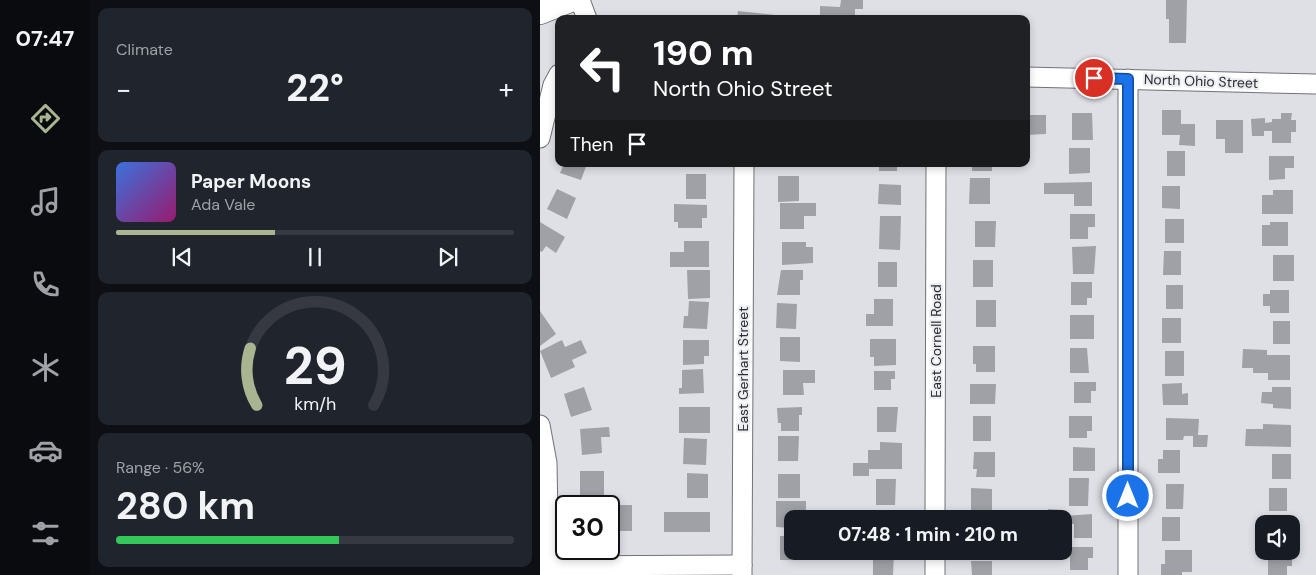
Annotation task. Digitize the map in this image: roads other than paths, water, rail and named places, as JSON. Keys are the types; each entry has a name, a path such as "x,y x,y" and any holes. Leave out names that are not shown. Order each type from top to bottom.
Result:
{"main road":[{"path":"540,12 570,0"}],"street":[{"path":"580,0 585,15"},
{"name":"North Ohio Street","path":"1030,76 1316,84"},
{"path":"1128,79 1128,575"},
{"path":"540,138 555,84"},
{"name":"East Gerhart Street","path":"742,570 744,167"},
{"name":"East Cornell Road","path":"935,510 936,167"},
{"path":"540,425 547,463 546,569 742,570"},
{"path":"935,560 935,575"}]}
